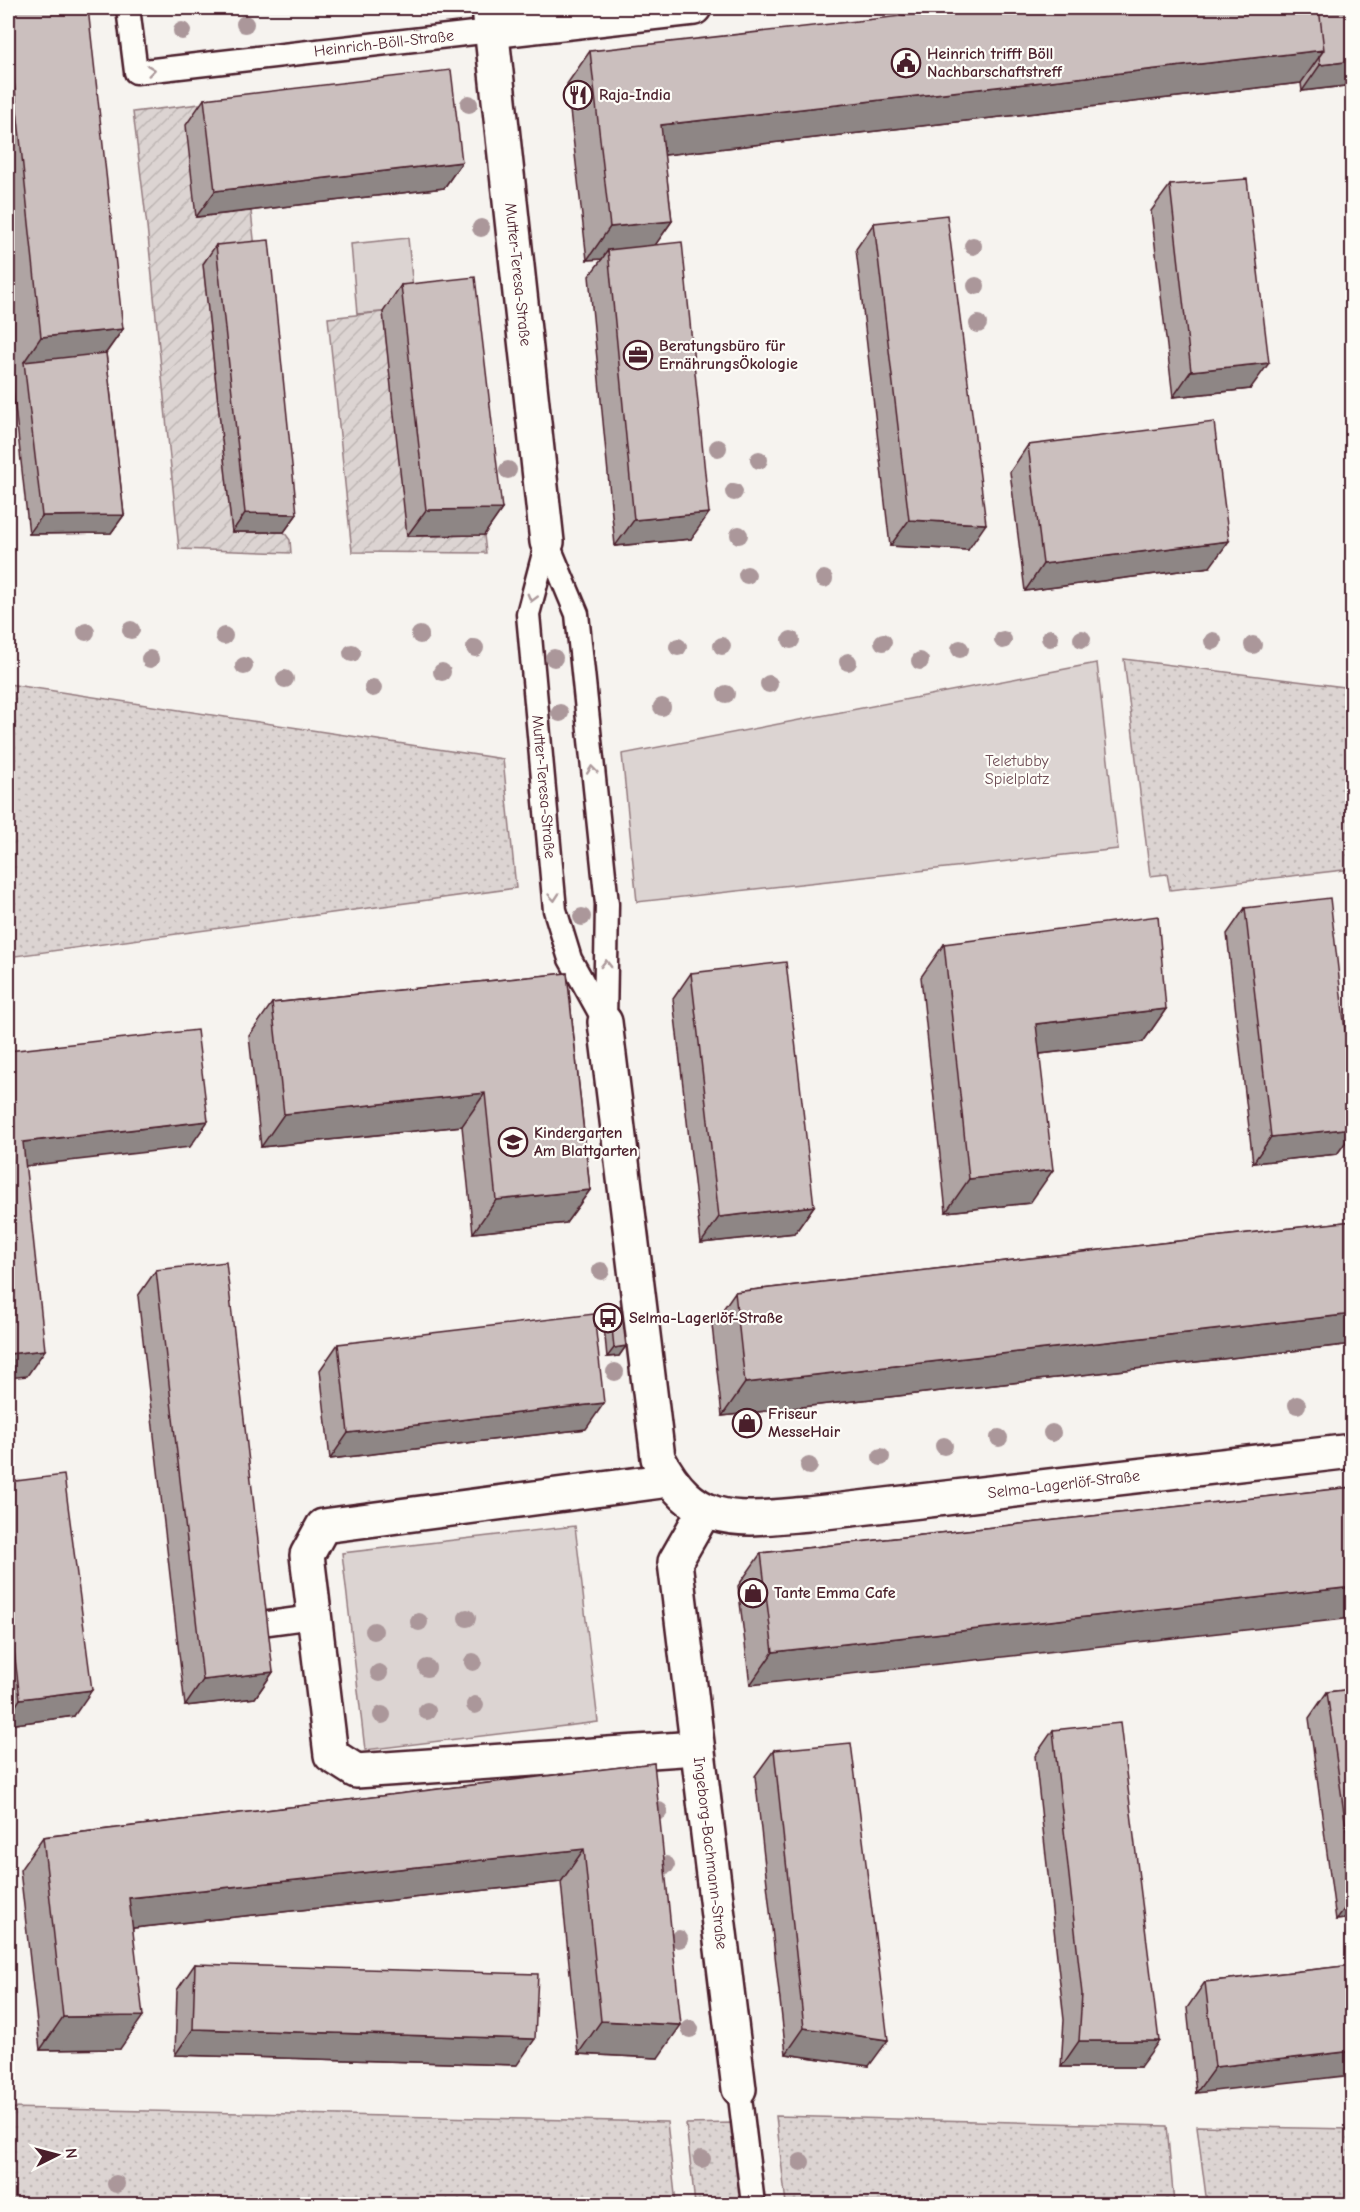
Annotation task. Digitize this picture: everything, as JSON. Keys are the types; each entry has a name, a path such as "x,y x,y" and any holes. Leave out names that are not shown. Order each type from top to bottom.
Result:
{"street":[{"name":"Heinrich-Böll-Straße","path":"490,19 694,8"},
{"name":"Mutter-Teresa-Straße","path":"490,19 547,542"},
{"name":"Mutter-Teresa-Straße","path":"605,1022 658,1458 670,1480 686,1499 704,1511"},
{"name":"Selma-Lagerlöf-Straße","path":"704,1511 736,1518 797,1515 1353,1451"},
{"path":"670,1480 323,1526 307,1555 313,1617 331,1755 356,1771 696,1748"},
{"name":"Ingeborg-Bachmann-Straße","path":"704,1511 675,1562 696,1748 740,2089"}],"lane":[{"name":"Heinrich-Böll-Straße","path":"128,8 136,72 490,19"},
{"name":"Mutter-Teresa-Straße","path":"547,542 528,614 555,910 570,959 605,1022"},
{"name":"Mutter-Teresa-Straße","path":"547,542 577,614 607,904 605,1022"},
{"path":"246,1626 313,1617"},
{"name":"Ingeborg-Bachmann-Straße","path":"740,2089 753,2205"}],"green space":[{"path":"251,98 196,217 251,211 256,258 203,264 232,531 284,532 290,540 291,553 179,549 147,226 133,112"},
{"path":"408,238 415,309 357,314 351,244"},
{"path":"383,312 408,536 484,535 486,553 352,552 328,318"},
{"path":"1124,659 1352,688 1352,869 1170,890 1167,874 1150,876"},
{"name":"Teletubby Spielplatz","path":"1097,663 1118,849 637,902 622,754"},
{"path":"8,684 503,759 516,888 8,957"},
{"path":"575,1526 598,1722 365,1750 342,1553"},
{"path":"8,2108 667,2122 676,2204 12,2204 8,2156"},
{"path":"776,2116 1167,2126 1174,2204 786,2204"},
{"path":"732,2123 741,2204 695,2204 686,2124"},
{"path":"1197,2126 1352,2129 1352,2204 1207,2204"}],"building":[{"path":"8,8 88,8 123,329 41,337"},
{"path":"972,8 1319,8 1324,50 661,125 672,221 610,227 590,51"},
{"path":"1319,8 1353,8 1353,61 1320,65 1319,57 1324,50"},
{"path":"451,70 462,162 215,191 204,99"},
{"path":"1247,179 1269,363 1191,371 1170,185"},
{"path":"947,215 986,524 909,520 874,223"},
{"path":"269,240 297,514 245,513 216,245"},
{"path":"682,242 709,513 634,520 608,250"},
{"path":"475,277 502,509 426,510 401,285"},
{"path":"106,353 124,515 42,516 24,362"},
{"path":"1214,422 1229,541 1043,564 1028,445"},
{"path":"1330,898 1353,1101 1353,1128 1271,1137 1245,908"},
{"path":"1158,916 1166,1009 1036,1024 1053,1170 969,1179 944,944"},
{"path":"786,962 814,1206 719,1217 691,973"},
{"path":"567,973 590,1190 496,1200 485,1093 284,1114 272,1003"},
{"path":"197,1030 208,1121 23,1142 45,1350 8,1354 8,1051"},
{"path":"1353,1221 1353,1314 745,1383 735,1292"},
{"path":"226,1262 273,1672 203,1680 156,1270"},
{"path":"621,1306 626,1346 614,1348 610,1307"},
{"path":"594,1314 604,1403 348,1433 338,1344"},
{"path":"64,1475 92,1690 20,1699 8,1601 8,1482"},
{"path":"1353,1487 1353,1587 773,1652 761,1553"},
{"path":"1353,1689 1353,1877 1327,1692"},
{"path":"1120,1723 1159,2041 1079,2041 1082,1994 1053,1730"},
{"path":"851,1743 888,2040 804,2028 774,1750"},
{"path":"654,1763 681,2025 601,2021 584,1849 129,1898 143,2016 63,2017 43,1837"},
{"path":"195,1964 538,1974 535,2039 193,2029"},
{"path":"1353,1965 1353,2051 1215,2067 1205,1982"}],"place":[{"name":"Heinrich trifft Böll Nachbarschaftstreff","path":"906,63"},
{"name":"Raja-India","path":"578,95"},
{"name":"Beratungsbüro für ErnährungsÖkologie","path":"638,355"},
{"name":"Kindergarten Am Blattgarten","path":"513,1142"},
{"name":"Selma-Lagerlöf-Straße","path":"608,1318"},
{"name":"Friseur MesseHair","path":"747,1423"},
{"name":"Tante Emma Cafe","path":"753,1593"}]}
